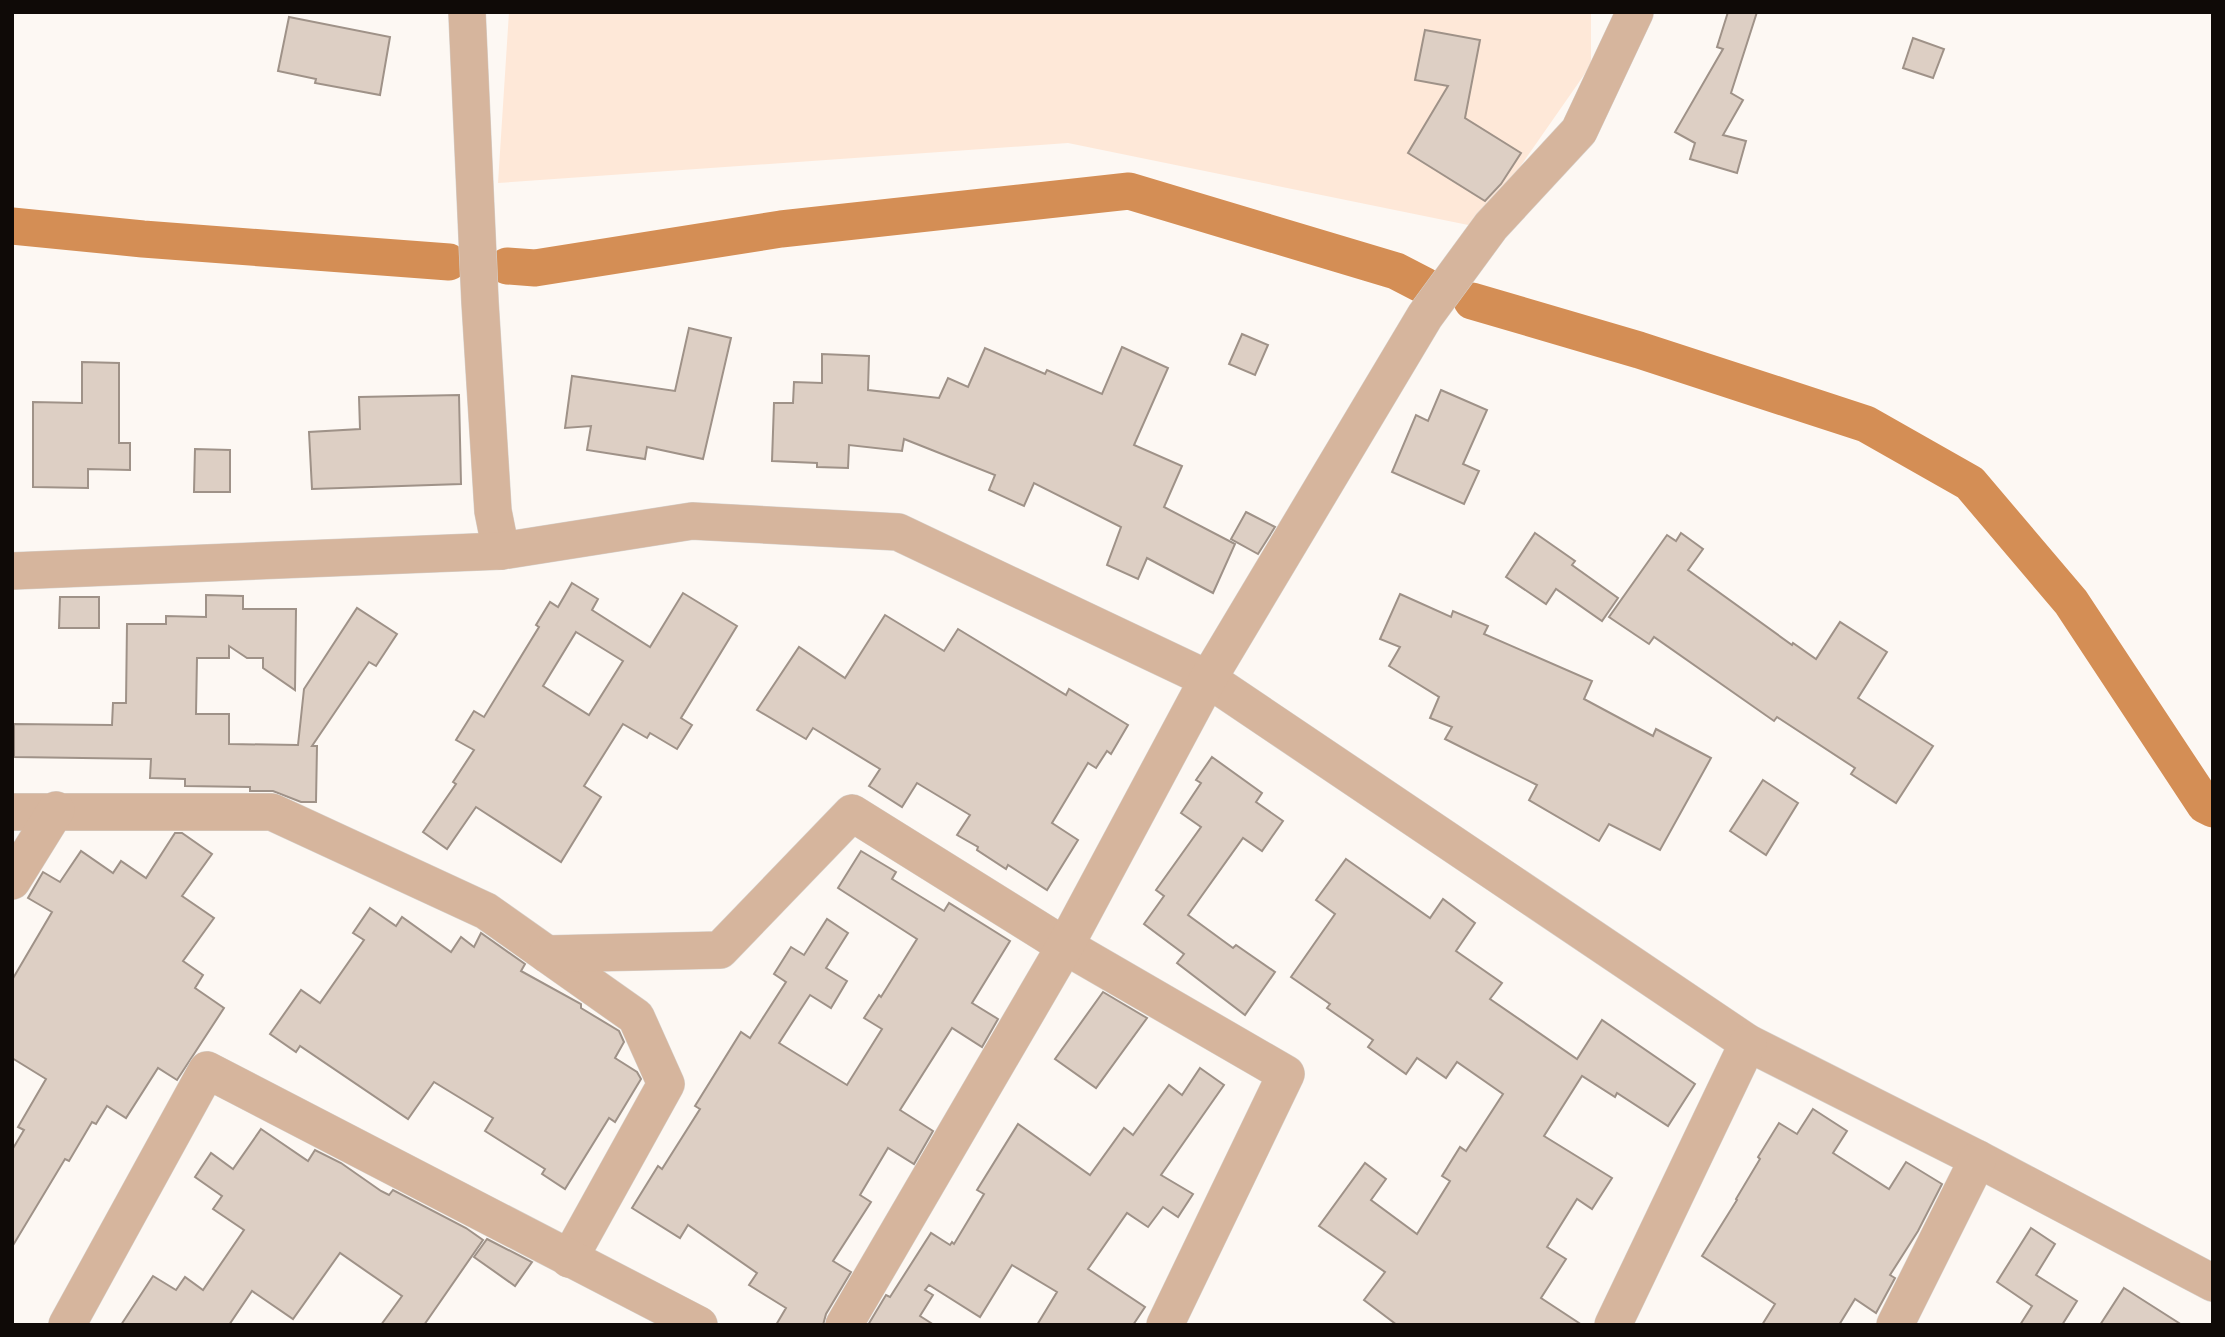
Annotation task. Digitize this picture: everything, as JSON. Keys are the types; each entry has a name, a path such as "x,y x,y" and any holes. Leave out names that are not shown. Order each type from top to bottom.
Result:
{"street":[{"path":"467,12 482,341 493,512 501,551"},
{"path":"844,1325 1065,946 1208,679 1425,316 1491,226 1579,131 1635,12"},
{"path":"12,571 501,551 692,522 898,533 1208,679 1748,1043 1978,1159 2213,1283"},
{"path":"12,881 56,810"},
{"path":"12,812 272,811 486,911 636,1017 666,1084 569,1259"},
{"path":"547,954 720,950 852,813 1065,946 1286,1074 1168,1324"},
{"path":"1613,1325 1748,1043"},
{"path":"67,1325 207,1070 699,1325"},
{"path":"1895,1325 1978,1159"}],"shaded area":[{"path":"509,12 1591,12 1591,65 1478,227 1068,143 498,183"}],"building":[{"path":"1728,12 1757,12 1731,93 1743,100 1723,135 1746,141 1737,173 1690,159 1695,143 1675,132 1723,49 1717,47"},
{"path":"289,17 390,37 380,95 315,83 316,79 278,71"},
{"path":"1425,30 1480,40 1465,118 1521,153 1501,184 1485,201 1408,153 1448,86 1415,80"},
{"path":"1913,38 1944,49 1933,78 1903,68"},
{"path":"689,328 731,338 703,459 647,447 645,459 587,450 591,426 565,428 572,376 675,391"},
{"path":"1242,334 1268,345 1255,375 1229,364"},
{"path":"1122,347 1168,368 1134,445 1182,466 1164,507 1235,544 1213,593 1147,558 1138,579 1107,565 1121,527 1034,483 1024,506 989,490 995,475 904,439 902,451 849,445 848,468 817,467 817,463 772,461 774,403 793,403 794,382 822,383 822,354 869,356 868,390 939,398 948,378 968,387 985,348 1045,374 1047,370 1102,394"},
{"path":"82,362 119,363 119,443 130,443 130,470 88,469 88,488 33,487 33,402 82,403"},
{"path":"1441,390 1487,410 1463,464 1479,471 1464,504 1392,472 1416,415 1428,421"},
{"path":"459,395 461,484 312,489 309,432 360,429 359,397"},
{"path":"195,449 230,450 230,492 194,492"},
{"path":"1246,512 1275,527 1258,554 1231,539"},
{"path":"1535,533 1575,561 1572,565 1618,598 1602,621 1556,589 1546,604 1506,577"},
{"path":"1681,533 1703,549 1688,570 1792,645 1793,643 1816,659 1840,622 1887,652 1858,698 1933,746 1896,803 1851,774 1855,768 1777,717 1774,721 1654,637 1649,644 1609,617 1667,535 1676,541"},
{"path":"572,583 598,599 592,610 650,647 683,593 737,626 681,718 692,725 677,749 650,733 647,738 623,724 584,786 601,797 561,862 476,807 447,849 423,832 456,784 453,782 474,750 456,740 474,711 484,717 539,627 536,625 550,602 558,607","holes":["576,632 623,661 589,715 543,686"]},
{"path":"1400,594 1451,617 1453,611 1488,626 1484,634 1592,681 1584,699 1653,736 1656,729 1711,758 1660,850 1609,824 1599,841 1529,800 1537,785 1445,739 1452,727 1430,718 1439,697 1389,666 1400,647 1380,639"},
{"path":"206,595 243,596 243,609 296,609 295,690 263,668 263,658 247,658 229,646 229,658 197,658 196,714 229,714 229,744 298,745 304,689 357,608 397,634 376,666 369,662 312,746 317,746 316,802 301,802 273,791 250,791 250,787 185,786 185,779 150,778 151,759 14,757 14,724 112,725 113,703 126,703 127,624 166,624 166,616 206,617"},
{"path":"60,597 99,597 99,628 59,628"},
{"path":"885,615 944,651 958,629 1066,695 1069,689 1128,725 1111,754 1107,751 1096,768 1088,763 1052,823 1078,840 1047,890 1008,865 1006,869 977,850 978,847 957,835 970,815 917,783 902,807 869,786 880,769 813,728 806,739 757,710 799,647 845,678"},
{"path":"1212,757 1262,793 1256,802 1283,821 1262,851 1243,838 1188,915 1233,948 1236,945 1275,972 1245,1015 1177,963 1184,954 1144,924 1164,896 1156,890 1201,827 1181,813 1201,783 1196,780"},
{"path":"1763,780 1798,803 1766,855 1730,831"},
{"path":"175,833 182,833 212,854 182,896 214,918 183,961 203,975 195,988 224,1008 177,1080 158,1068 126,1118 107,1106 96,1124 92,1122 69,1161 65,1159 12,1247 12,1150 24,1130 18,1127 46,1079 12,1058 12,980 52,912 28,898 43,872 60,882 81,851 113,873 121,861 146,878"},
{"path":"861,851 896,872 892,879 944,911 949,903 1010,941 972,1003 998,1019 982,1047 952,1028 900,1110 933,1131 914,1164 888,1148 860,1195 871,1202 833,1261 851,1272 826,1314 823,1325 776,1325 786,1308 749,1285 757,1273 688,1225 680,1238 632,1208 658,1166 662,1169 700,1109 695,1106 741,1032 750,1038 786,982 774,974 791,947 804,955 827,919 848,933 826,968 847,981 831,1008 810,995 779,1043 847,1085 882,1029 864,1018 879,995 881,997 917,939 838,888"},
{"path":"1346,859 1430,918 1443,899 1475,923 1456,951 1502,983 1490,999 1577,1059 1602,1020 1695,1084 1668,1126 1617,1093 1615,1097 1582,1076 1544,1136 1612,1178 1592,1209 1577,1199 1547,1247 1566,1259 1541,1298 1582,1325 1397,1325 1364,1300 1385,1272 1319,1226 1365,1163 1386,1179 1371,1200 1417,1234 1450,1181 1442,1176 1460,1147 1466,1151 1503,1094 1457,1062 1446,1078 1417,1058 1406,1074 1368,1047 1373,1040 1327,1008 1330,1004 1291,977 1335,914 1316,900"},
{"path":"370,908 396,926 402,917 451,952 461,937 474,947 481,933 525,964 521,971 581,1004 581,1008 619,1031 624,1042 615,1058 637,1072 641,1079 615,1122 609,1118 565,1189 542,1174 545,1169 485,1131 493,1118 434,1082 408,1119 300,1046 296,1052 270,1034 301,990 320,1003 364,940 353,933"},
{"path":"1103,992 1147,1018 1096,1088 1055,1059"},
{"path":"1200,1068 1224,1085 1161,1175 1193,1194 1178,1217 1163,1207 1148,1227 1127,1213 1088,1269 1145,1307 1133,1325 1037,1325 1057,1292 1012,1265 980,1317 929,1285 925,1290 933,1295 920,1316 934,1325 868,1325 886,1295 890,1297 931,1233 950,1245 952,1242 954,1244 984,1194 977,1190 1018,1124 1090,1175 1124,1128 1133,1135 1169,1085 1182,1095"},
{"path":"1813,1109 1847,1131 1833,1153 1889,1189 1906,1162 1942,1184 1918,1231 1890,1275 1895,1278 1876,1313 1855,1299 1839,1325 1762,1325 1775,1304 1702,1256 1737,1200 1760,1159 1758,1157 1779,1123 1797,1134"},
{"path":"261,1129 308,1161 315,1150 341,1163 381,1191 389,1195 393,1190 466,1228 483,1240 424,1325 381,1325 402,1296 340,1253 293,1319 252,1291 229,1325 121,1325 153,1276 176,1290 185,1277 203,1290 244,1230 213,1209 222,1196 195,1177 211,1153 233,1169"},
{"path":"2031,1228 2055,1244 2036,1275 2077,1301 2062,1325 2020,1325 2032,1306 1997,1282"},
{"path":"487,1239 532,1262 515,1286 474,1257"},
{"path":"2124,1288 2182,1325 2100,1325"}],"waterway":[{"path":"507,266 535,268 781,229 1129,191 1396,271 1425,286"},
{"path":"12,226 143,239 449,262"},
{"path":"1472,301 1639,350 1866,424 1970,483 2071,602 2205,805 2213,809"}]}
